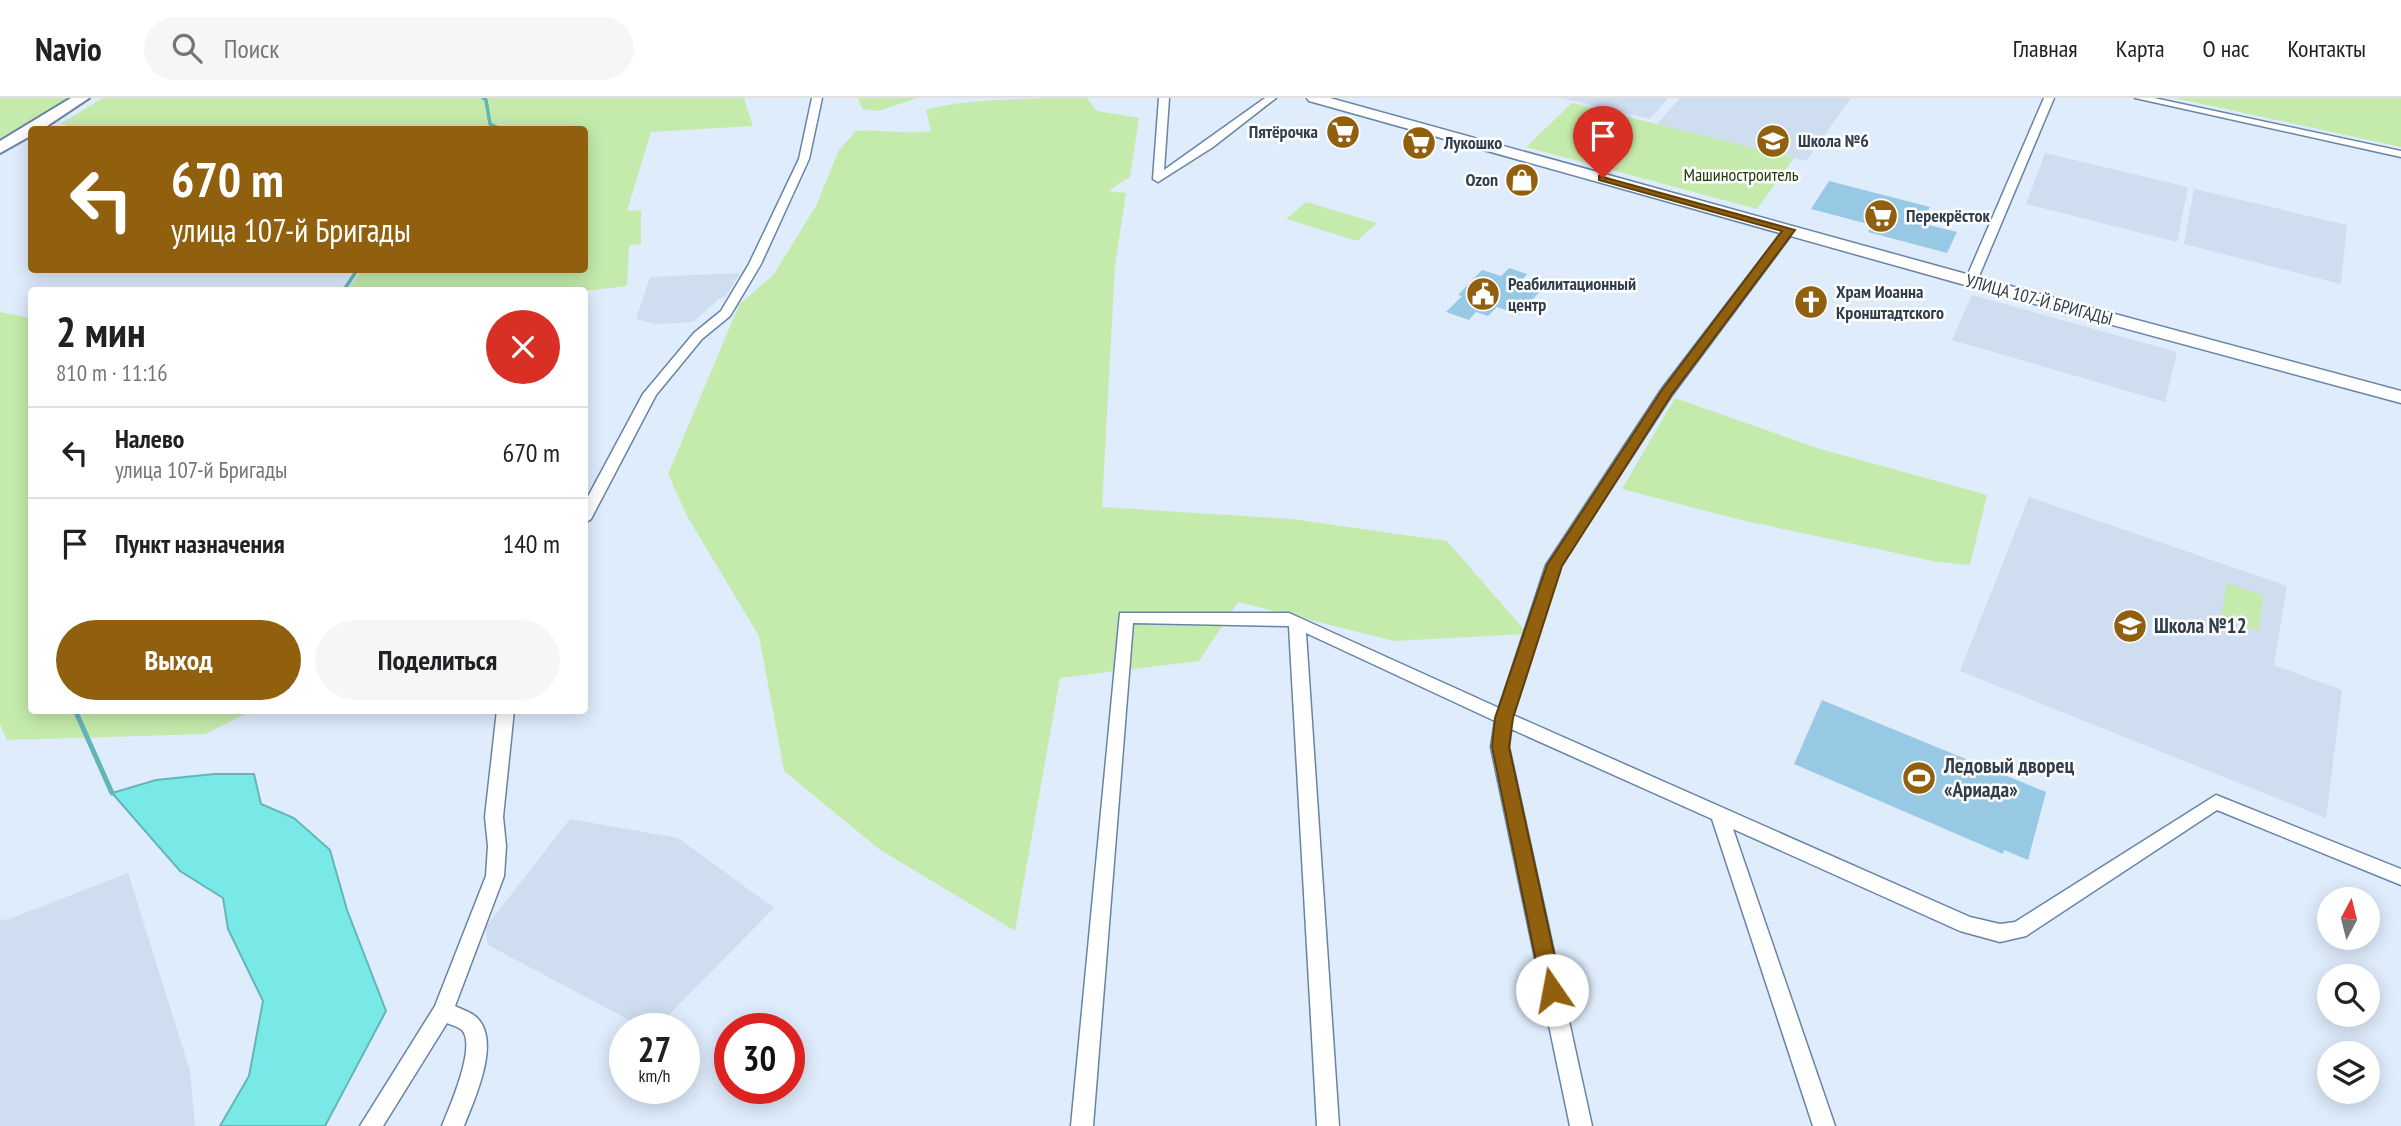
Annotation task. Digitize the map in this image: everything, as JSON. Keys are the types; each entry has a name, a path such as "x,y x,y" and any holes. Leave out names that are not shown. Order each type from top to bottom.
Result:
{"main road":[{"path":"36,126 82,98"},
{"name":"УЛИЦА 107-Й БРИГАДЫ","path":"1314,98 1971,281 2401,397"},
{"path":"0,148 28,131"}],"street":[{"path":"588,511 650,394 698,336 726,313 755,264 804,159 817,98"},
{"path":"1164,98 1158,180 1271,98"},
{"path":"1971,281 2049,98"},
{"path":"2140,98 2401,154"},
{"path":"1581,1126 1500,747 1504,718 1554,565 1666,393 1789,230"},
{"path":"1082,1126 1126,617 1289,619 1967,925 2000,933 2019,930 2216,802 2401,877"},
{"path":"1297,624 1328,1126"},
{"path":"371,1126 443,1011 495,876 497,846 494,817 506,714"},
{"path":"1719,814 1824,1126"},
{"path":"443,1011 469,1023 477,1040 472,1076 453,1126"}],"shaded area":[{"path":"1562,98 1668,98 1650,119"},
{"name":"Школа №6","path":"1680,98 1851,98 1806,161 1657,124"},
{"path":"2045,153 2188,187 2177,242 2026,204"},
{"path":"2194,189 2347,225 2341,284 2184,244"},
{"path":"740,273 725,297 720,298 693,322 656,324 636,319 650,277"},
{"path":"1972,295 2177,352 2165,402 1952,340"},
{"name":"Школа №12","path":"2029,497 2287,586 2274,665 2342,690 2326,818 1960,671"},
{"path":"214,774 254,774 261,804 294,818 330,850 347,910 386,1011 325,1126 220,1126 249,1076 263,1001 228,929 223,898 180,871 112,793 156,780"},
{"path":"570,819 678,838 774,908 671,1013 616,1013 488,945 485,928"},
{"path":"128,873 190,1071 195,1126 0,1126 0,918 4,921"}],"green space":[{"path":"0,98 68,98 0,139"},
{"path":"103,98 744,98 753,126 651,132 627,211 641,210 641,244 629,245 627,286 588,291 588,287 349,287 360,273 588,273 588,126 60,124"},
{"path":"858,98 917,98 879,111 862,109"},
{"path":"1087,98 1097,111 1139,118 1130,177 1108,191 1126,193 1115,265 1102,507 1292,519 1447,541 1528,634 1394,641 1238,602 1199,661 1060,678 1015,931 879,849 784,771 759,636 687,516 668,474 739,305 774,274 816,206 839,150 856,131 931,131 926,110 961,103"},
{"path":"2175,98 2401,98 2401,147"},
{"name":"Машиностроитель","path":"1572,103 1794,158 1757,209 1526,147"},
{"path":"1306,202 1377,223 1357,241 1286,219"},
{"path":"0,312 28,317 28,714 244,714 205,734 7,740 0,724"},
{"path":"1675,398 1817,448 1987,495 1970,565 1938,562 1741,520 1622,489"},
{"path":"2227,583 2263,595 2259,631 2221,618"}],"building":[{"name":"Перекрёсток","path":"1829,181 1930,207 1921,223 1957,232 1947,253 1868,232 1872,225 1811,209"},
{"name":"Реабилитационный центр","path":"1509,268 1527,274 1520,282 1542,289 1519,315 1497,307 1488,316 1476,312 1469,320 1446,312 1482,270 1501,276"},
{"name":"Ледовый дворец «Ариада»","path":"1822,700 2046,792 2028,860 2004,850 2003,854 1794,764"}],"waterway":[{"path":"483,98 486,100 490,124 494,126"},
{"path":"346,287 355,273"},
{"path":"77,714 112,793"}],"place":[{"name":"Пятёрочка","path":"1343,132"},
{"name":"Школа №6","path":"1773,141"},
{"name":"Лукошко","path":"1419,143"},
{"name":"Ozon","path":"1522,180"},
{"name":"Перекрёсток","path":"1881,216"},
{"name":"Реабилитационный центр","path":"1483,294"},
{"name":"Храм Иоанна Кронштадтского","path":"1811,302"},
{"name":"Школа №12","path":"2130,626"},
{"name":"Ледовый дворец «Ариада»","path":"1919,778"}],"route":[{"path":"1552,990 1500,747 1504,718 1554,565 1666,393 1789,230 1603,178"}]}
